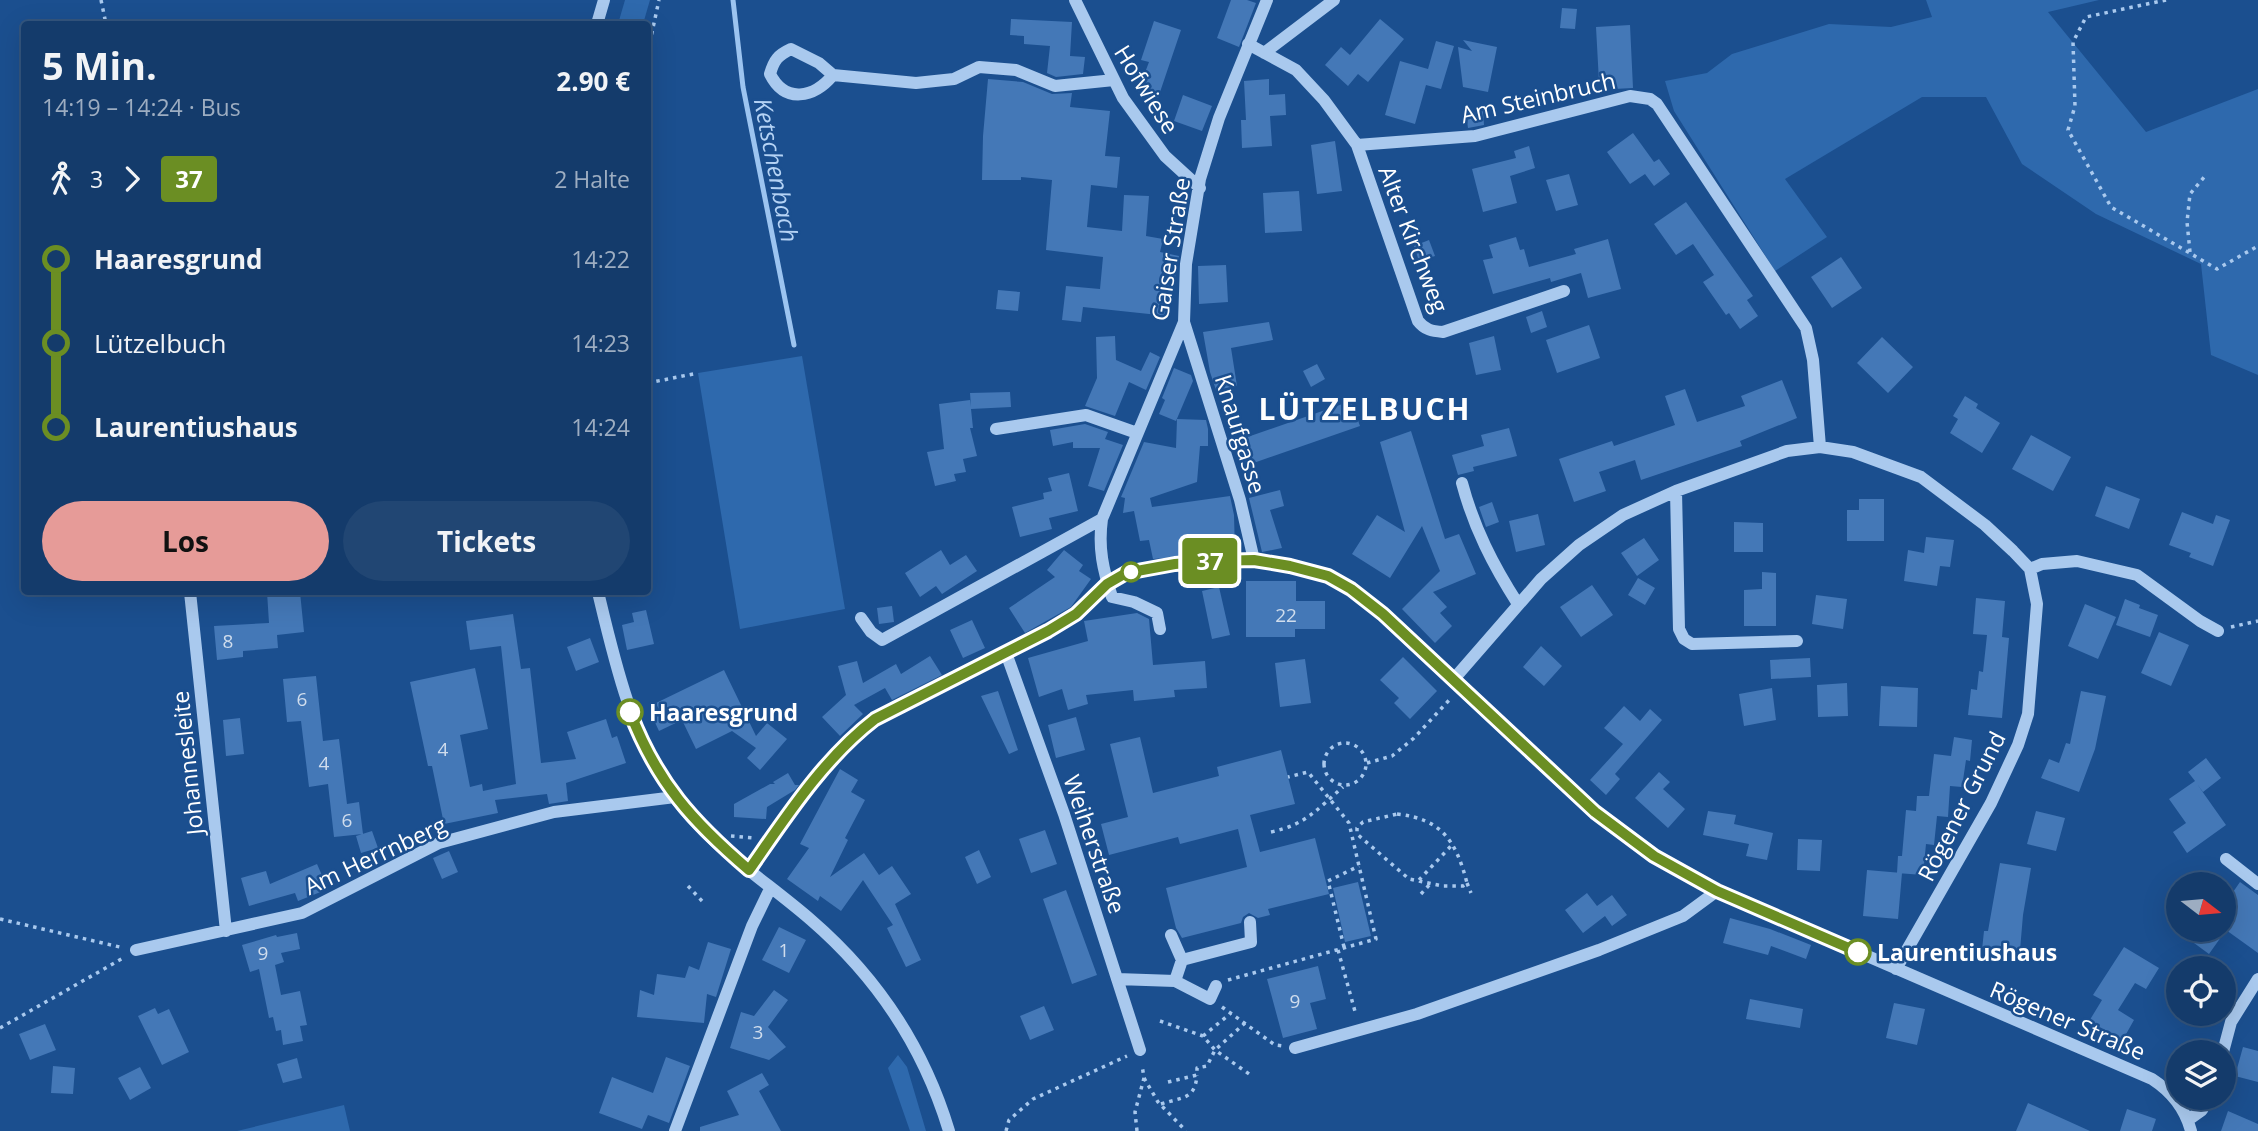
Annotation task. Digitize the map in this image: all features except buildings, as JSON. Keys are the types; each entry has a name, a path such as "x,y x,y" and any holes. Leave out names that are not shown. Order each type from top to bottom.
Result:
{"street":[{"path":"598,21 604,0"},
{"name":"Hofwiese","path":"1074,0 1123,98 1165,156 1200,188"},
{"name":"Gaiser Straße","path":"1107,584 1100,561 1102,519 1184,322 1186,264 1200,179 1219,118 1267,0"},
{"path":"1264,52 1334,0"},
{"path":"1248,44 1296,70 1324,100 1357,145"},
{"path":"833,75 814,92 798,95 790,94 775,84 770,74 780,54 791,49 819,63 833,75 916,83 954,79 979,66 1016,70 1055,86 1114,80"},
{"name":"Am Steinbruch","path":"1357,145 1475,136 1621,98 1650,99 1657,104 1806,328 1813,360 1820,447"},
{"name":"Alter Kirchweg","path":"1357,145 1418,321 1429,330 1443,332 1564,291"},
{"name":"Knaufgasse","path":"1184,322 1240,499 1254,560"},
{"path":"996,429 1086,415 1137,433"},
{"path":"1457,684 1518,604 1541,579 1579,545 1623,515 1676,491 1787,451 1820,447 1853,452 1921,477 1986,525 2030,569 2042,564 2077,561 2137,575 2218,631"},
{"path":"1462,482 1479,536 1495,569 1518,604"},
{"path":"1676,491 1679,629 1684,639 1692,644 1797,641"},
{"path":"860,618 871,632 882,640 1102,519"},
{"name":"Rögener Straße","path":"1107,584 1126,573 1175,564 1254,560 1328,576 1351,589 1383,614 1595,812 1654,856 1717,891 2152,1079 2175,1097 2190,1125"},
{"name":"Rögener Grund","path":"1896,969 1991,803 2018,745 2028,714 2037,604 2030,569"},
{"path":"749,870 817,776 875,719 1006,653 1076,614 1107,584 1112,597 1135,602 1157,614 1160,629"},
{"name":"Johannesleite","path":"190,595 226,931"},
{"path":"599,595 616,666 637,731 675,797 707,833 810,920 877,987 902,1023 927,1070 949,1131"},
{"name":"Weiherstraße","path":"1006,653 1064,814 1140,1050"},
{"name":"Am Herrnberg","path":"136,950 302,913 439,843 554,812 675,797"},
{"path":"2226,859 2258,884"},
{"path":"675,1131 752,926 771,889"},
{"path":"1295,1048 1417,1014 1599,950 1683,916 1717,891"},
{"path":"1182,960 1251,942 1250,922"},
{"path":"1171,935 1182,960 1175,981"},
{"path":"1117,979 1175,981 1210,999 1216,986"},
{"path":"2226,1040 2231,1023 2258,979"},
{"path":"2190,1125 2202,1110"}],"path":[{"path":"101,0 105,21"},
{"path":"651,37 659,0"},
{"path":"2166,0 2086,17 2073,42 2075,106 2068,130 2111,207 2217,269 2258,246"},
{"path":"2190,253 2187,222 2190,194 2205,176"},
{"path":"651,382 698,373"},
{"path":"2218,631 2258,621"},
{"path":"1367,763 1392,756 1414,738 1457,684"},
{"path":"1271,832 1290,827 1316,813 1343,787 1361,780 1367,763 1359,747 1341,742 1327,750 1322,764 1329,781 1343,787"},
{"path":"1216,986 1231,979 1376,939 1359,866 1355,835 1349,822 1308,772 1288,777"},
{"path":"1355,835 1363,822 1397,814 1429,821 1441,829 1452,846 1462,864 1471,893"},
{"path":"707,833 771,839"},
{"path":"1355,835 1409,879 1464,886 1467,883"},
{"path":"1419,880 1452,846"},
{"path":"1344,948 1328,881 1359,866"},
{"path":"1421,894 1431,883"},
{"path":"688,886 703,902"},
{"path":"0,919 136,950"},
{"path":"0,1028 136,950"},
{"path":"1338,950 1359,1029"},
{"path":"1210,999 1275,1045 1295,1048"},
{"path":"1203,1036 1231,1013"},
{"path":"1160,1021 1203,1036 1215,1050 1252,1076"},
{"path":"1161,1104 1191,1094 1195,1090 1197,1068 1207,1066 1215,1050 1245,1023"},
{"path":"1006,1131 1009,1120 1033,1099 1140,1050 1144,1079 1135,1112 1137,1131"},
{"path":"1167,1082 1197,1075"},
{"path":"1144,1079 1161,1104 1186,1131"}],"shaded area":[{"path":"625,0 650,0 644,21 619,21"},
{"path":"1926,0 2099,0 2048,12 2146,132 2258,89 2258,375 2211,355 2201,264 2096,214 2022,164 1986,97 1922,97 1785,179 1827,237 1775,271 1674,111 1665,81 1707,73 1732,54 1829,24 1891,27 1932,17"},
{"path":"802,356 845,609 740,629 698,373"},
{"path":"898,1055 907,1067 926,1131 910,1131 888,1068"},
{"path":"344,1105 350,1131 237,1131"}],"waterway":[{"name":"Ketschenbach","path":"733,0 743,87 794,345"}],"bus line":[{"name":"37","path":"630,712 637,731 675,797 707,833 749,870 817,776 861,730 875,719 1048,631 1076,614 1107,584 1126,573 1175,564 1214,561 1254,560 1290,566 1328,576 1351,589 1383,614 1595,812 1654,856 1717,891 1858,952"}],"place":[{"name":"Haaresgrund","path":"630,712"},
{"name":"Laurentiushaus","path":"1858,952"}],"district":[{"name":"LÜTZELBUCH","path":"1365,408"}]}
